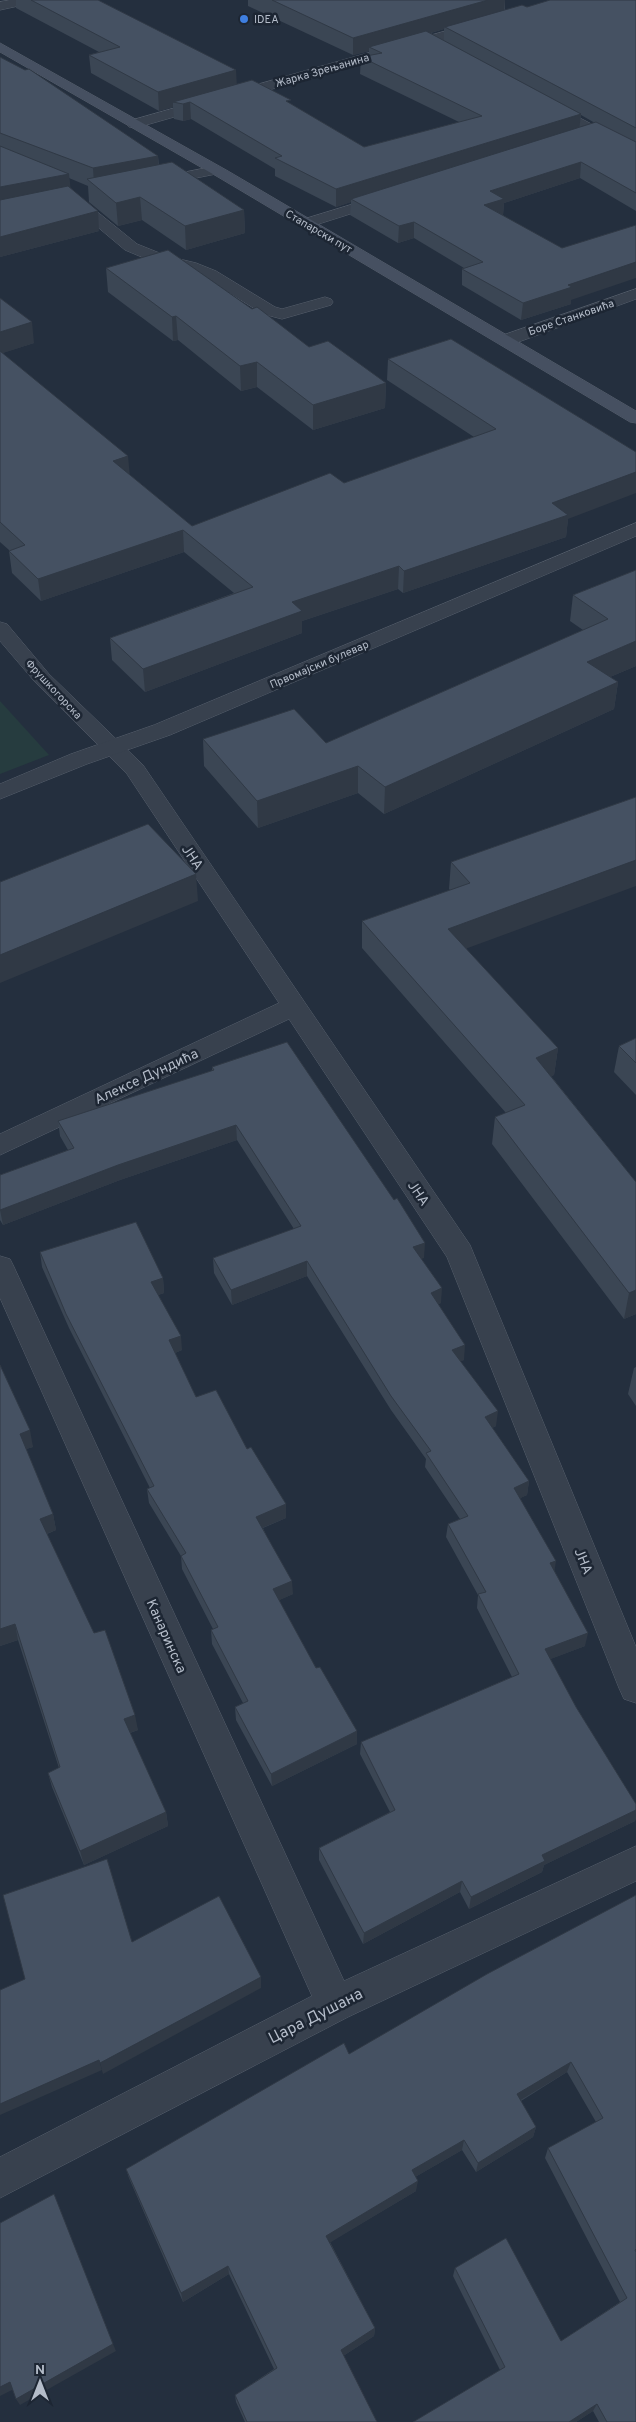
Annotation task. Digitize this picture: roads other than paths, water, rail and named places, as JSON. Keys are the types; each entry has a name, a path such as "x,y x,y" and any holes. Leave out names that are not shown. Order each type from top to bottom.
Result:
{"main road":[{"name":"Стапарски пут","path":"0,47 216,170 636,418"}],"street":[{"path":"0,6 28,0"},
{"name":"Жарка Зрењанина","path":"134,124 493,21"},
{"path":"427,40 444,49"},
{"path":"537,99 636,153"},
{"path":"578,137 597,131"},
{"path":"137,186 216,170"},
{"path":"55,203 71,192 93,195"},
{"path":"71,192 131,247 162,260 190,266 210,274 268,311 282,314 325,302"},
{"path":"306,223 404,192"},
{"name":"Боре Станковића","path":"506,340 636,294"},
{"name":"Првомајски булевар","path":"0,792 112,747 162,730 636,529"},
{"name":"Фрушкогорска","path":"0,628 42,678 112,747"},
{"name":"ЈНА","path":"112,747 135,770 460,1253 636,1688"},
{"name":"Алексе Дундића","path":"0,1145 293,1007"},
{"name":"Канаринска","path":"0,1267 335,2004"},
{"name":"Цара Душана","path":"0,2178 335,2004 636,1863"}],"place":[{"name":"IDEA","path":"244,19"}]}
